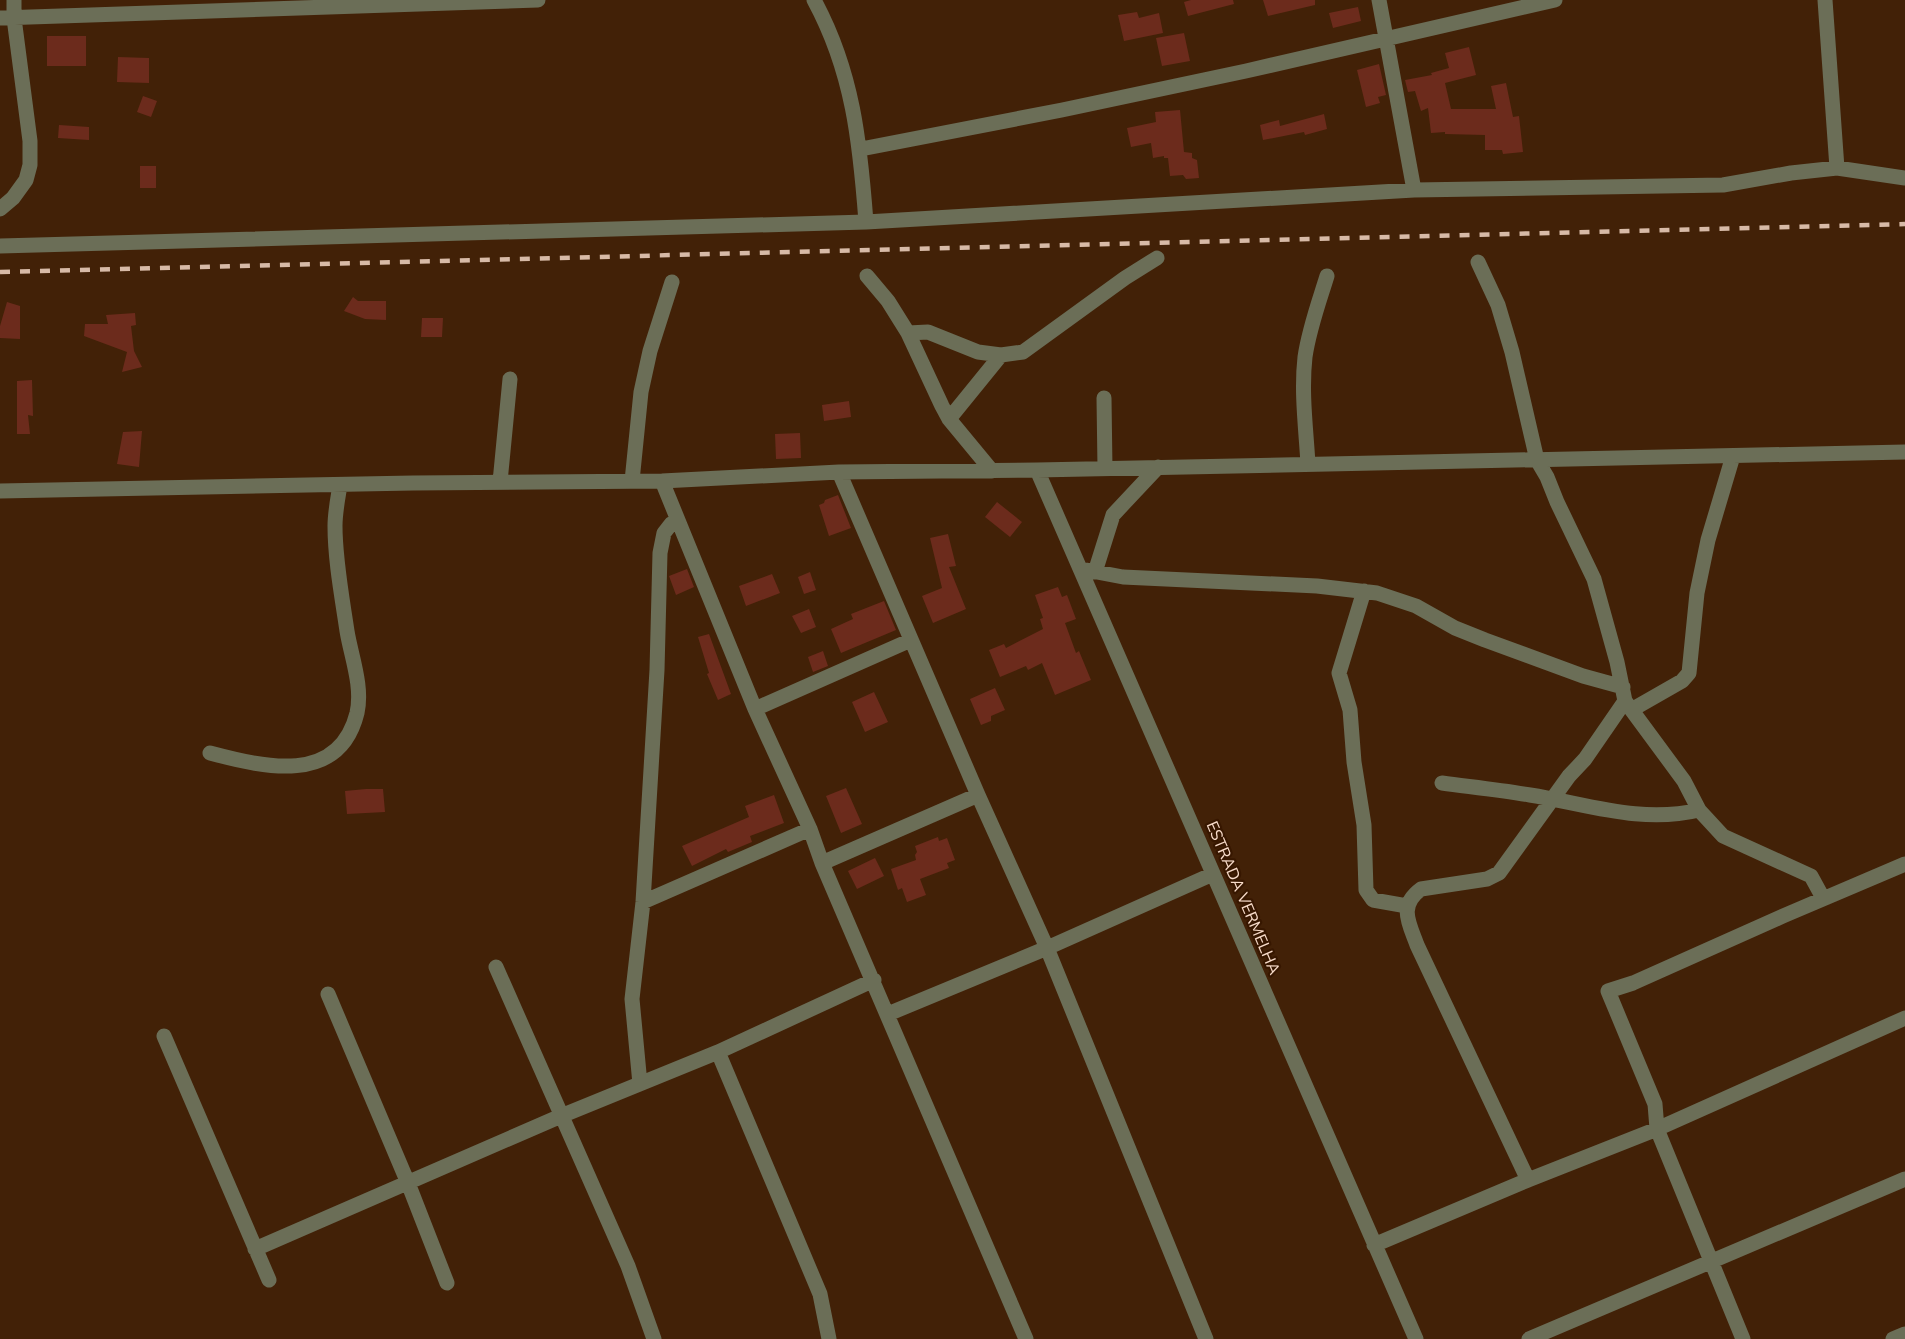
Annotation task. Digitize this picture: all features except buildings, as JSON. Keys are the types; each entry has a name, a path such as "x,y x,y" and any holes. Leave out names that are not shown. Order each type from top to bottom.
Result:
{"street":[{"path":"0,209 13,198 26,180 30,165 30,141 7,18 14,0"},
{"path":"7,18 538,0"},
{"path":"814,0 830,29 847,80 861,149 866,222"},
{"path":"1379,0 1414,190"},
{"path":"861,149 1246,71 1555,0"},
{"path":"1825,0 1837,168"},
{"path":"0,246 866,222 1414,190 1723,185 1791,173 1837,168 1905,178"},
{"path":"908,333 928,332 978,352 1001,355 1023,352 1125,278 1157,258"},
{"path":"1478,262 1498,304 1512,352 1536,460 1547,477 1594,579 1627,699 1684,782 1699,810 1723,836 1811,876 1823,898"},
{"path":"867,276 888,300 908,333 949,419 992,471"},
{"path":"1308,464 1303,396 1305,357 1327,276"},
{"path":"632,481 641,392 650,351 672,282"},
{"path":"949,419 1001,355"},
{"path":"500,482 510,379"},
{"path":"1104,398 1105,469"},
{"path":"0,491 340,484 662,481 839,472 1105,469 1905,452"},
{"path":"1528,1180 1418,945 1407,914 1407,906 1414,894 1421,889 1487,879 1498,873 1569,776 1585,759 1627,699 1682,681 1689,673 1697,593 1708,540 1733,456"},
{"path":"1158,467 1113,515 1088,571 1123,577 1263,583 1364,591 1416,606 1455,628 1553,665 1627,699"},
{"name":"ESTRADA VERMELHA","path":"1037,470 1088,571 1213,874 1416,1339"},
{"path":"839,472 978,795 1047,948 1206,1339"},
{"path":"662,481 755,709 810,829 822,863 1026,1339"},
{"path":"210,753 253,764 281,768 314,764 336,750 349,732 357,712 358,695 347,632 335,525 340,484"},
{"path":"640,1084 632,999 643,902 657,670 660,553 664,533 671,524 678,521"},
{"path":"1364,591 1339,673 1350,710 1354,762 1364,825 1366,890 1373,900 1407,906"},
{"path":"755,709 911,640"},
{"path":"1442,783 1532,795 1611,811 1677,815 1699,810"},
{"path":"822,863 978,795"},
{"path":"643,902 810,829"},
{"path":"1743,1339 1657,1129 1655,1104 1608,991 1633,983 1905,864"},
{"path":"888,1014 1047,948 1213,874"},
{"path":"496,967 628,1266 654,1339"},
{"path":"255,1249 561,1116 718,1052 874,980"},
{"path":"328,994 408,1183 447,1283"},
{"path":"1374,1245 1657,1129 1905,1018"},
{"path":"164,1036 269,1280"},
{"path":"718,1052 820,1294 829,1339"},
{"path":"1529,1339 1905,1179"}],"railway":[{"path":"0,272 1905,224"}]}
